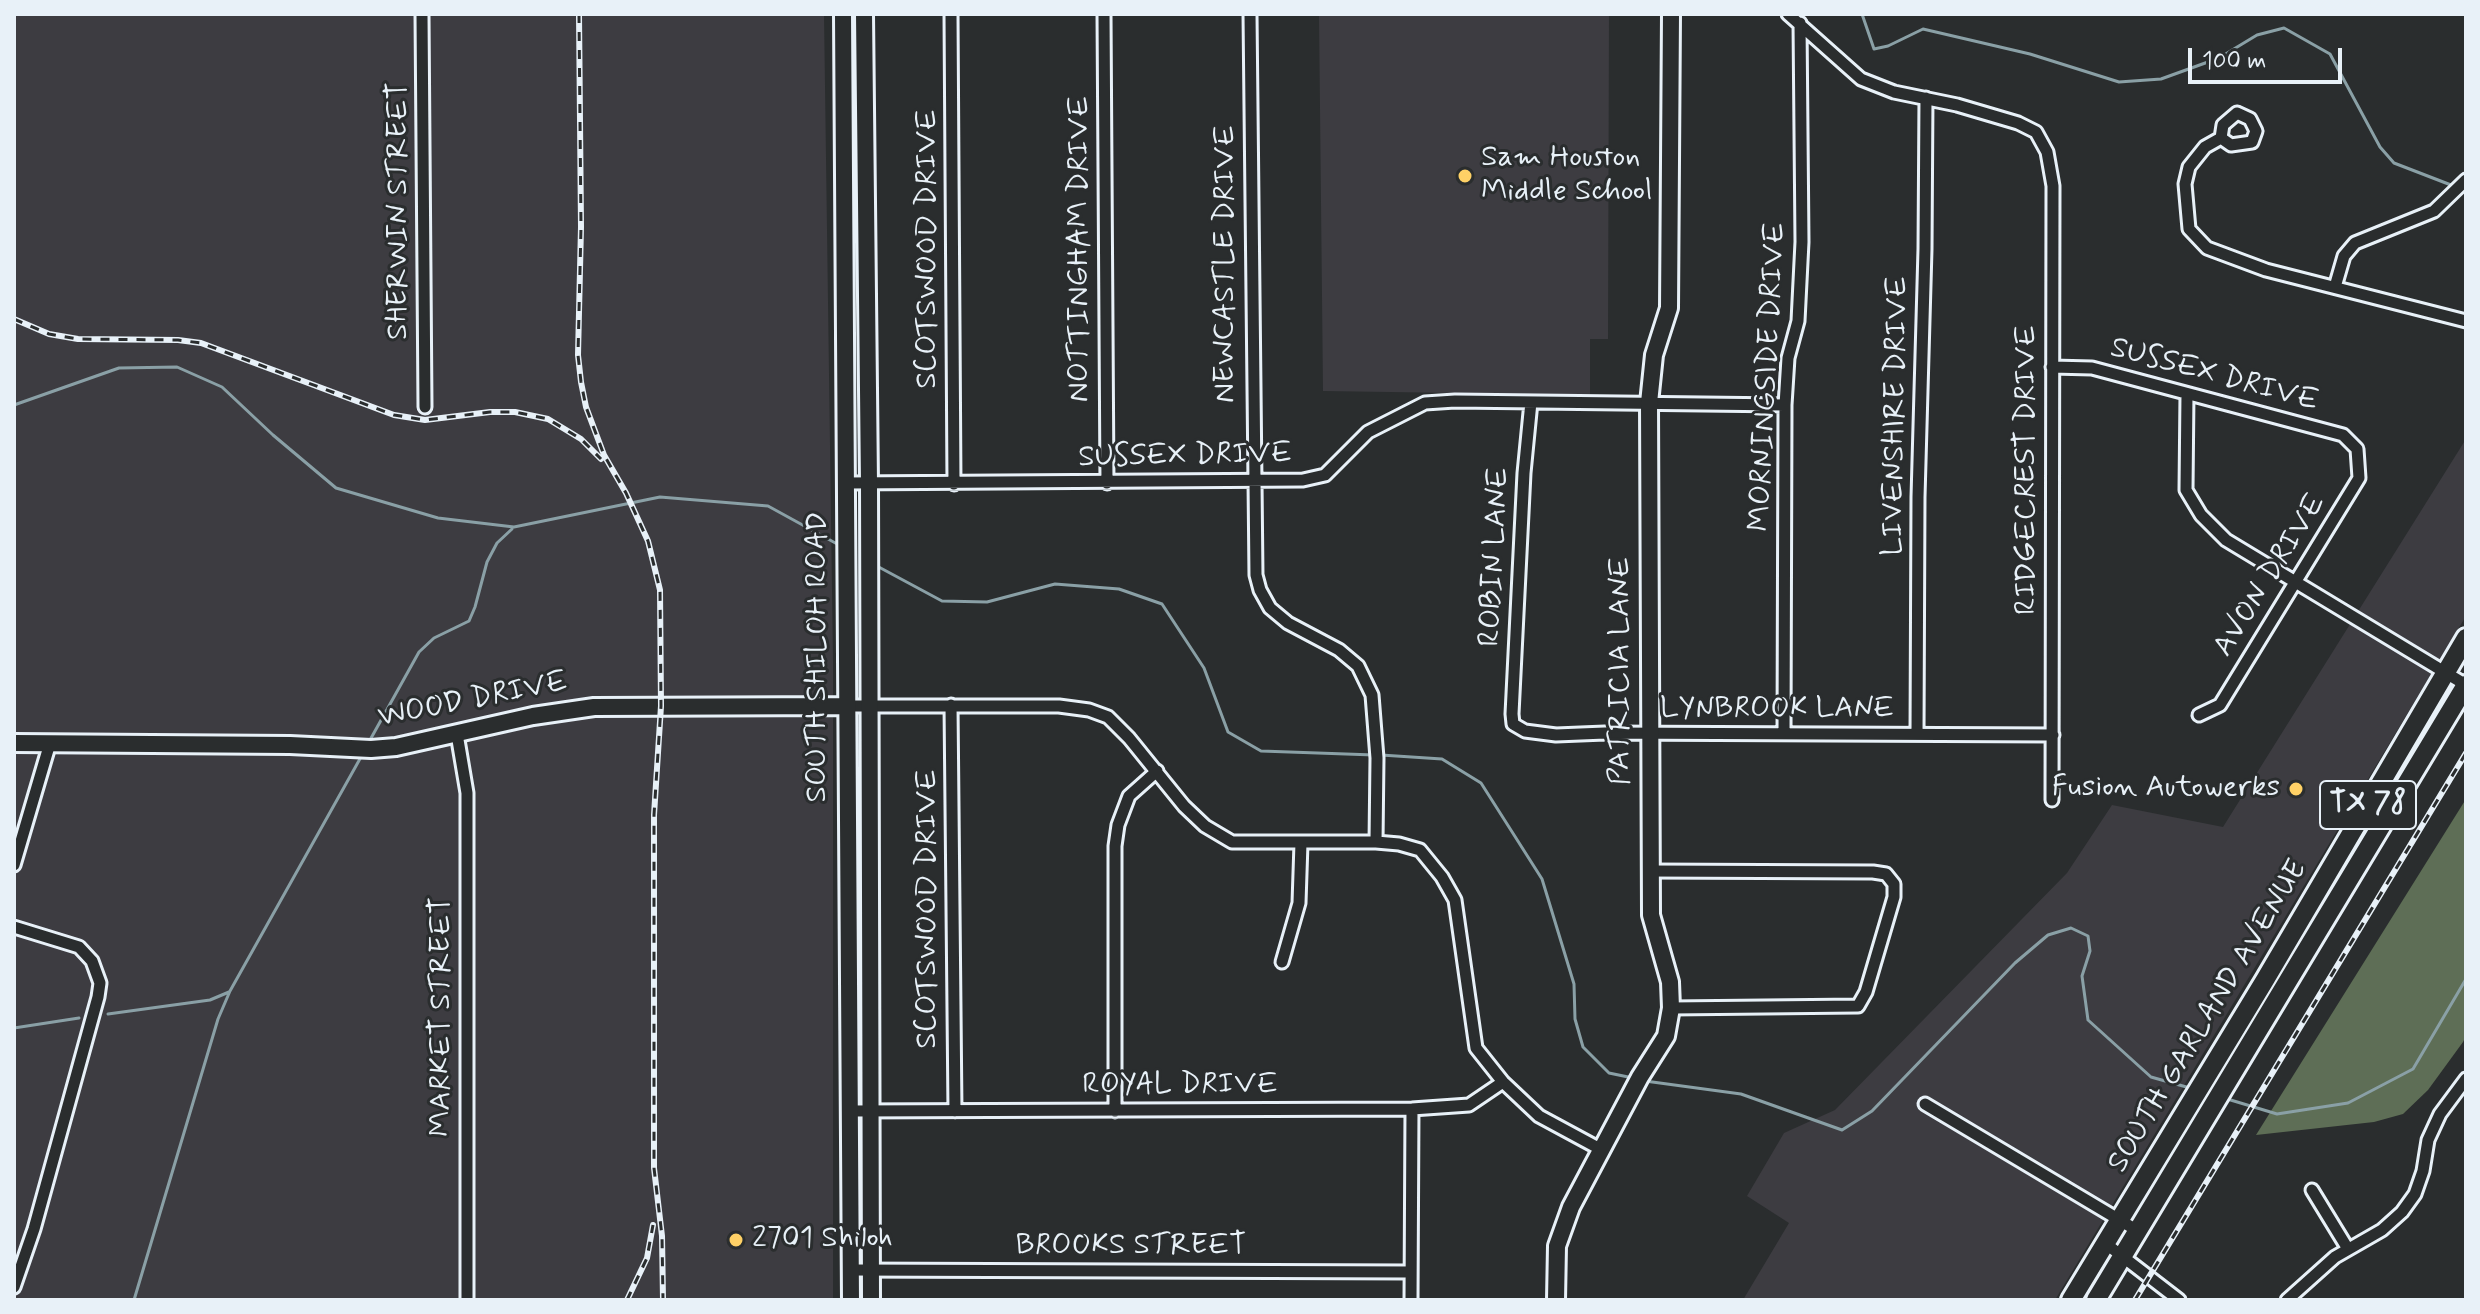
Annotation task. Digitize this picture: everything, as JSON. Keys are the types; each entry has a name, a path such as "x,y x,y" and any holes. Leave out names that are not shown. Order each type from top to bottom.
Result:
{"main road":[{"name":"SOUTH SHILOH ROAD","path":"843,14 851,1300"},
{"name":"SOUTH SHILOH ROAD","path":"864,14 869,483 871,1300"},
{"name":"PATRICIA LANE","path":"1556,1300 1557,1246 1571,1207 1666,1036 1671,1008 1670,982 1651,915 1649,403 1654,355 1669,308 1671,14"},
{"name":"SOUTH GARLAND AVENUE","path":"2071,1300 2466,638"},
{"name":"SOUTH GARLAND AVENUE","path":"2096,1300 2466,685"},
{"name":"WOOD DRIVE","path":"14,743 290,745 371,749 396,747 533,716 594,707 846,706"}],"street":[{"name":"SHERWIN STREET","path":"422,14 425,407"},
{"name":"SCOTSWOOD DRIVE","path":"951,14 954,484"},
{"name":"NOTTINGHAM DRIVE","path":"1104,14 1107,483"},
{"name":"NEWCASTLE DRIVE","path":"1250,14 1256,575 1270,608 1288,623 1324,640 1358,666 1372,695 1376,716 1376,842"},
{"path":"1788,14 1861,79 1894,92 1926,98"},
{"name":"MORNINGSIDE DRIVE","path":"1784,734 1785,405 1788,358 1798,321 1801,258 1800,23"},
{"name":"RIDGECREST DRIVE","path":"1926,98 2018,123 2036,132 2043,141 2053,186 2052,800"},
{"name":"LIVENSHIRE DRIVE","path":"1917,734 1926,98"},
{"path":"2221,138 2205,147 2189,167 2185,184 2189,229 2207,248 2266,270 2466,321"},
{"path":"2335,287 2344,256 2355,243 2434,211 2466,180"},
{"name":"SUSSEX DRIVE","path":"2052,367 2092,368 2343,435 2357,449"},
{"path":"2187,394 2186,490 2201,515 2226,540 2466,685"},
{"name":"ROBIN LANE","path":"1512,714 1524,473 1531,402"},
{"name":"SUSSEX DRIVE","path":"847,483 1303,480 1325,475 1368,432 1425,403 1785,405"},
{"name":"AVON DRIVE","path":"2199,715 2220,705 2359,478 2357,449"},
{"name":"SCOTSWOOD DRIVE","path":"951,705 955,1111"},
{"path":"846,706 1059,706 1089,710 1108,717 1184,806 1205,826 1232,842 1376,842 1420,850 1442,877 1455,900 1476,1048 1503,1082 1539,1116 1602,1150"},
{"name":"LYNBROOK LANE","path":"1512,714 1513,724 1533,733 1556,735 2053,735"},
{"name":"MARKET STREET","path":"457,734 467,793 467,1300"},
{"path":"14,865 50,743"},
{"path":"1115,1111 1115,846 1118,825 1129,796 1157,771"},
{"path":"1282,962 1299,903 1301,843"},
{"path":"1650,871 1873,872 1886,874 1894,884 1894,897 1866,992 1858,1006 1671,1008"},
{"path":"14,927 79,947 92,961 100,983 34,1229 14,1287"},
{"path":"2287,1300 2319,1270 2382,1230 2409,1203 2423,1171 2428,1140 2440,1114 2466,1079"},
{"name":"ROYAL DRIVE","path":"850,1111 1412,1109 1469,1105 1503,1082"},
{"path":"1925,1104 2138,1231"},
{"path":"1411,1300 1412,1109"},
{"path":"2312,1190 2348,1249"},
{"path":"2105,1243 2179,1300"},
{"name":"BROOKS STREET","path":"851,1270 1411,1272"}],"shaded area":[{"path":"14,14 824,14 833,661 833,1300 14,1300"},
{"name":"Sam Houston Middle School","path":"1319,14 1609,14 1608,339 1590,339 1590,395 1323,391"},
{"path":"2466,439 2466,616 2055,1300 1743,1300 1789,1223 1747,1196 1784,1133 1835,1110 2067,873 2112,805 2223,827"}],"green space":[{"path":"2466,799 2466,1036 2463,1042 2428,1090 2403,1114 2374,1122 2256,1135"}],"waterway":[{"path":"1862,14 1874,49 1888,46 1923,29 2030,54 2119,82 2161,79 2219,58 2257,35 2284,28 2330,54 2380,147 2394,163 2451,185"},
{"path":"14,405 119,368 177,367 222,387 336,488 438,518 514,527 660,497 768,506 839,545"},
{"path":"370,740 419,652 434,638 469,621 487,562 497,543 512,529"},
{"path":"875,565 942,601 987,602 1055,584 1119,589 1162,604 1204,668 1228,732 1261,751 1374,755"},
{"path":"1381,755 1442,759 1481,783 1542,879 1574,984 1575,1019 1583,1047 1609,1073 1633,1078"},
{"path":"134,1300 218,1019 230,991 361,757"},
{"path":"1645,1081 1741,1094 1842,1130 1872,1111 2015,963 2048,935 2071,928 2088,936 2090,951 2082,976 2088,1020 2151,1077 2190,1088"},
{"path":"2224,1098 2277,1114 2348,1103 2413,1069 2466,979"},
{"path":"108,1014 210,1000 229,992"},
{"path":"14,1028 79,1018"}],"railway":[{"path":"579,14 581,227 578,355 581,382 586,407 604,455 648,541 660,590 661,706 654,815 654,1168 662,1236 663,1300"},
{"path":"14,319 49,334 78,339 201,343 394,415 425,420 515,412 548,419 581,439 601,459"},
{"path":"2135,1300 2466,753"},
{"path":"627,1300 647,1258 653,1225"}],"place":[{"name":"Sam Houston Middle School","path":"1465,176"},
{"name":"Fusion Autowerks","path":"2296,789"},
{"name":"2701 Shiloh","path":"736,1240"}]}
